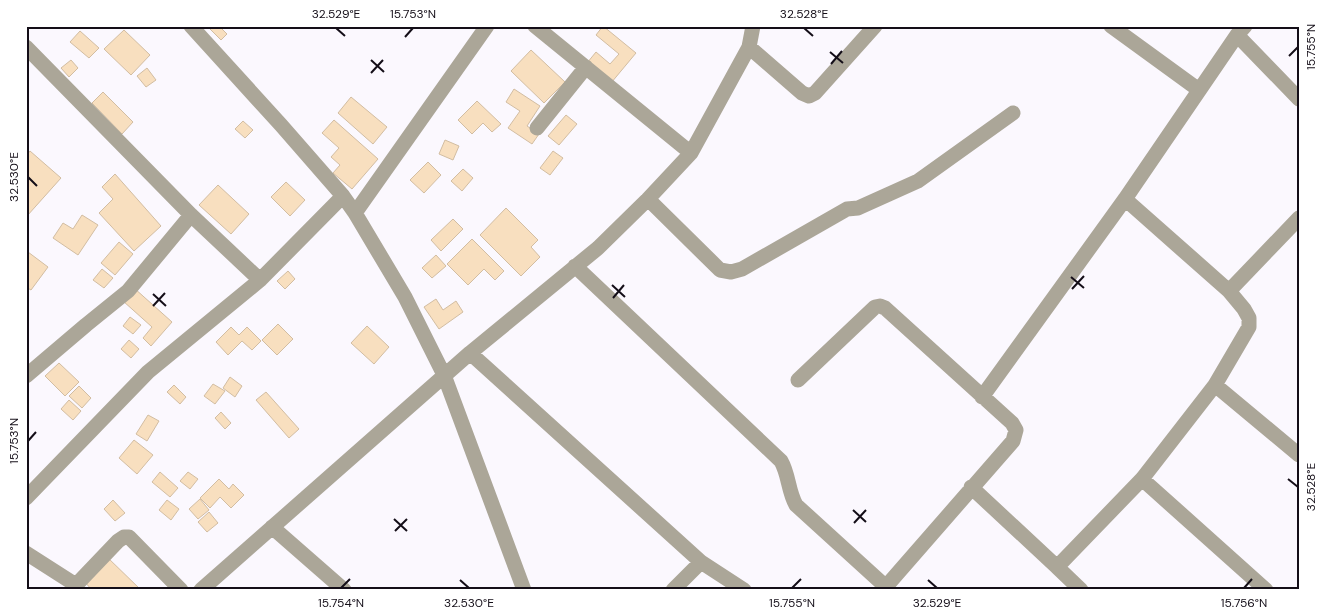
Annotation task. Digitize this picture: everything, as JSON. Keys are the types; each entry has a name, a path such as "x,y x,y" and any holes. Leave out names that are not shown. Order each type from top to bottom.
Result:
{"street":[{"path":"191,26 356,213 405,297 444,375 524,590"},
{"path":"356,213 487,26"},
{"path":"535,26 691,153"},
{"path":"201,590 470,352 598,248 648,199 691,153 749,47 753,26"},
{"path":"749,47 802,93 808,96 815,92 875,26"},
{"path":"1111,26 1200,90"},
{"path":"982,397 1125,199 1241,31 1299,99"},
{"path":"26,47 192,215 260,280"},
{"path":"537,128 586,67"},
{"path":"648,199 720,270 731,272 742,269 847,209 863,206 918,181 1013,113"},
{"path":"26,498 148,372 260,280 343,196"},
{"path":"1057,567 1142,479 1215,385 1249,327 1244,309 1229,291 1125,199"},
{"path":"26,376 128,291 192,215"},
{"path":"1229,291 1299,218"},
{"path":"575,266 781,461 787,471 792,498 796,505 884,588 1014,440 1016,430 1012,423 885,308 880,306 875,307 798,380"},
{"path":"470,352 701,562 744,590"},
{"path":"1215,385 1299,455"},
{"path":"1142,479 1266,590"},
{"path":"972,488 1081,590"},
{"path":"272,527 344,590"},
{"path":"26,552 73,587 118,542 124,537 129,537 181,590"},
{"path":"672,590 701,562"}],"building":[{"path":"207,26 219,26 227,34 221,40"},
{"path":"603,26 636,53 611,83 587,63 596,52 610,64 619,54 596,35"},
{"path":"124,30 150,55 131,75 104,49"},
{"path":"80,31 99,48 89,58 70,42"},
{"path":"531,50 565,82 544,103 511,71"},
{"path":"71,60 78,68 69,77 61,68"},
{"path":"147,68 156,80 146,87 137,76"},
{"path":"514,89 540,106 527,126 539,134 532,144 508,128 520,111 506,102"},
{"path":"103,92 133,122 122,134 92,103"},
{"path":"351,97 387,127 373,144 338,113"},
{"path":"477,101 501,124 492,132 483,123 472,134 458,120"},
{"path":"566,115 577,124 559,145 548,136"},
{"path":"334,120 378,159 352,189 333,173 340,165 331,157 339,148 322,133"},
{"path":"243,121 253,130 245,138 235,129"},
{"path":"445,140 459,146 453,160 439,154"},
{"path":"30,151 61,178 27,216 26,156"},
{"path":"553,151 563,158 550,175 540,168"},
{"path":"428,162 441,175 424,193 410,180"},
{"path":"463,169 473,178 462,191 451,181"},
{"path":"115,174 161,226 134,251 99,213 113,199 102,187"},
{"path":"286,182 305,200 290,216 271,197"},
{"path":"218,185 249,214 231,234 199,205"},
{"path":"506,208 538,240 531,247 540,257 521,276 480,235"},
{"path":"82,215 98,225 78,255 53,238 63,223 73,229"},
{"path":"453,219 463,229 441,251 431,240"},
{"path":"472,239 504,271 495,280 484,269 468,285 447,264"},
{"path":"119,242 133,254 115,275 101,263"},
{"path":"28,252 48,267 31,290 26,287 26,255"},
{"path":"436,255 446,266 432,278 422,268"},
{"path":"102,269 113,278 104,288 93,280"},
{"path":"288,271 295,279 285,289 277,281"},
{"path":"134,288 172,322 151,346 143,338 152,327 123,301"},
{"path":"436,299 443,310 456,301 463,312 439,329 424,307"},
{"path":"130,317 141,325 133,334 123,326"},
{"path":"278,324 293,339 277,355 262,340"},
{"path":"367,326 389,347 374,364 351,343"},
{"path":"231,327 239,335 247,327 261,341 252,350 242,341 228,355 216,342"},
{"path":"129,340 139,349 131,358 121,349"},
{"path":"59,363 79,382 65,396 45,376"},
{"path":"230,377 242,386 235,397 223,388"},
{"path":"213,384 225,391 215,404 204,396"},
{"path":"174,385 186,397 180,404 167,392"},
{"path":"79,386 91,398 82,408 69,396"},
{"path":"266,392 299,429 289,438 256,400"},
{"path":"69,400 81,411 73,420 61,409"},
{"path":"221,412 231,423 225,429 215,418"},
{"path":"148,415 159,421 147,441 136,434"},
{"path":"134,440 153,455 137,474 119,458"},
{"path":"160,472 178,488 170,497 152,482"},
{"path":"188,472 198,479 190,489 180,481"},
{"path":"219,479 229,489 233,484 244,495 231,508 220,497 210,508 200,498"},
{"path":"200,499 209,510 198,519 189,509"},
{"path":"113,500 125,513 115,521 104,509"},
{"path":"167,500 179,509 171,520 159,510"},
{"path":"209,512 218,523 207,532 198,522"},
{"path":"106,556 141,590 92,590 83,580"}]}
